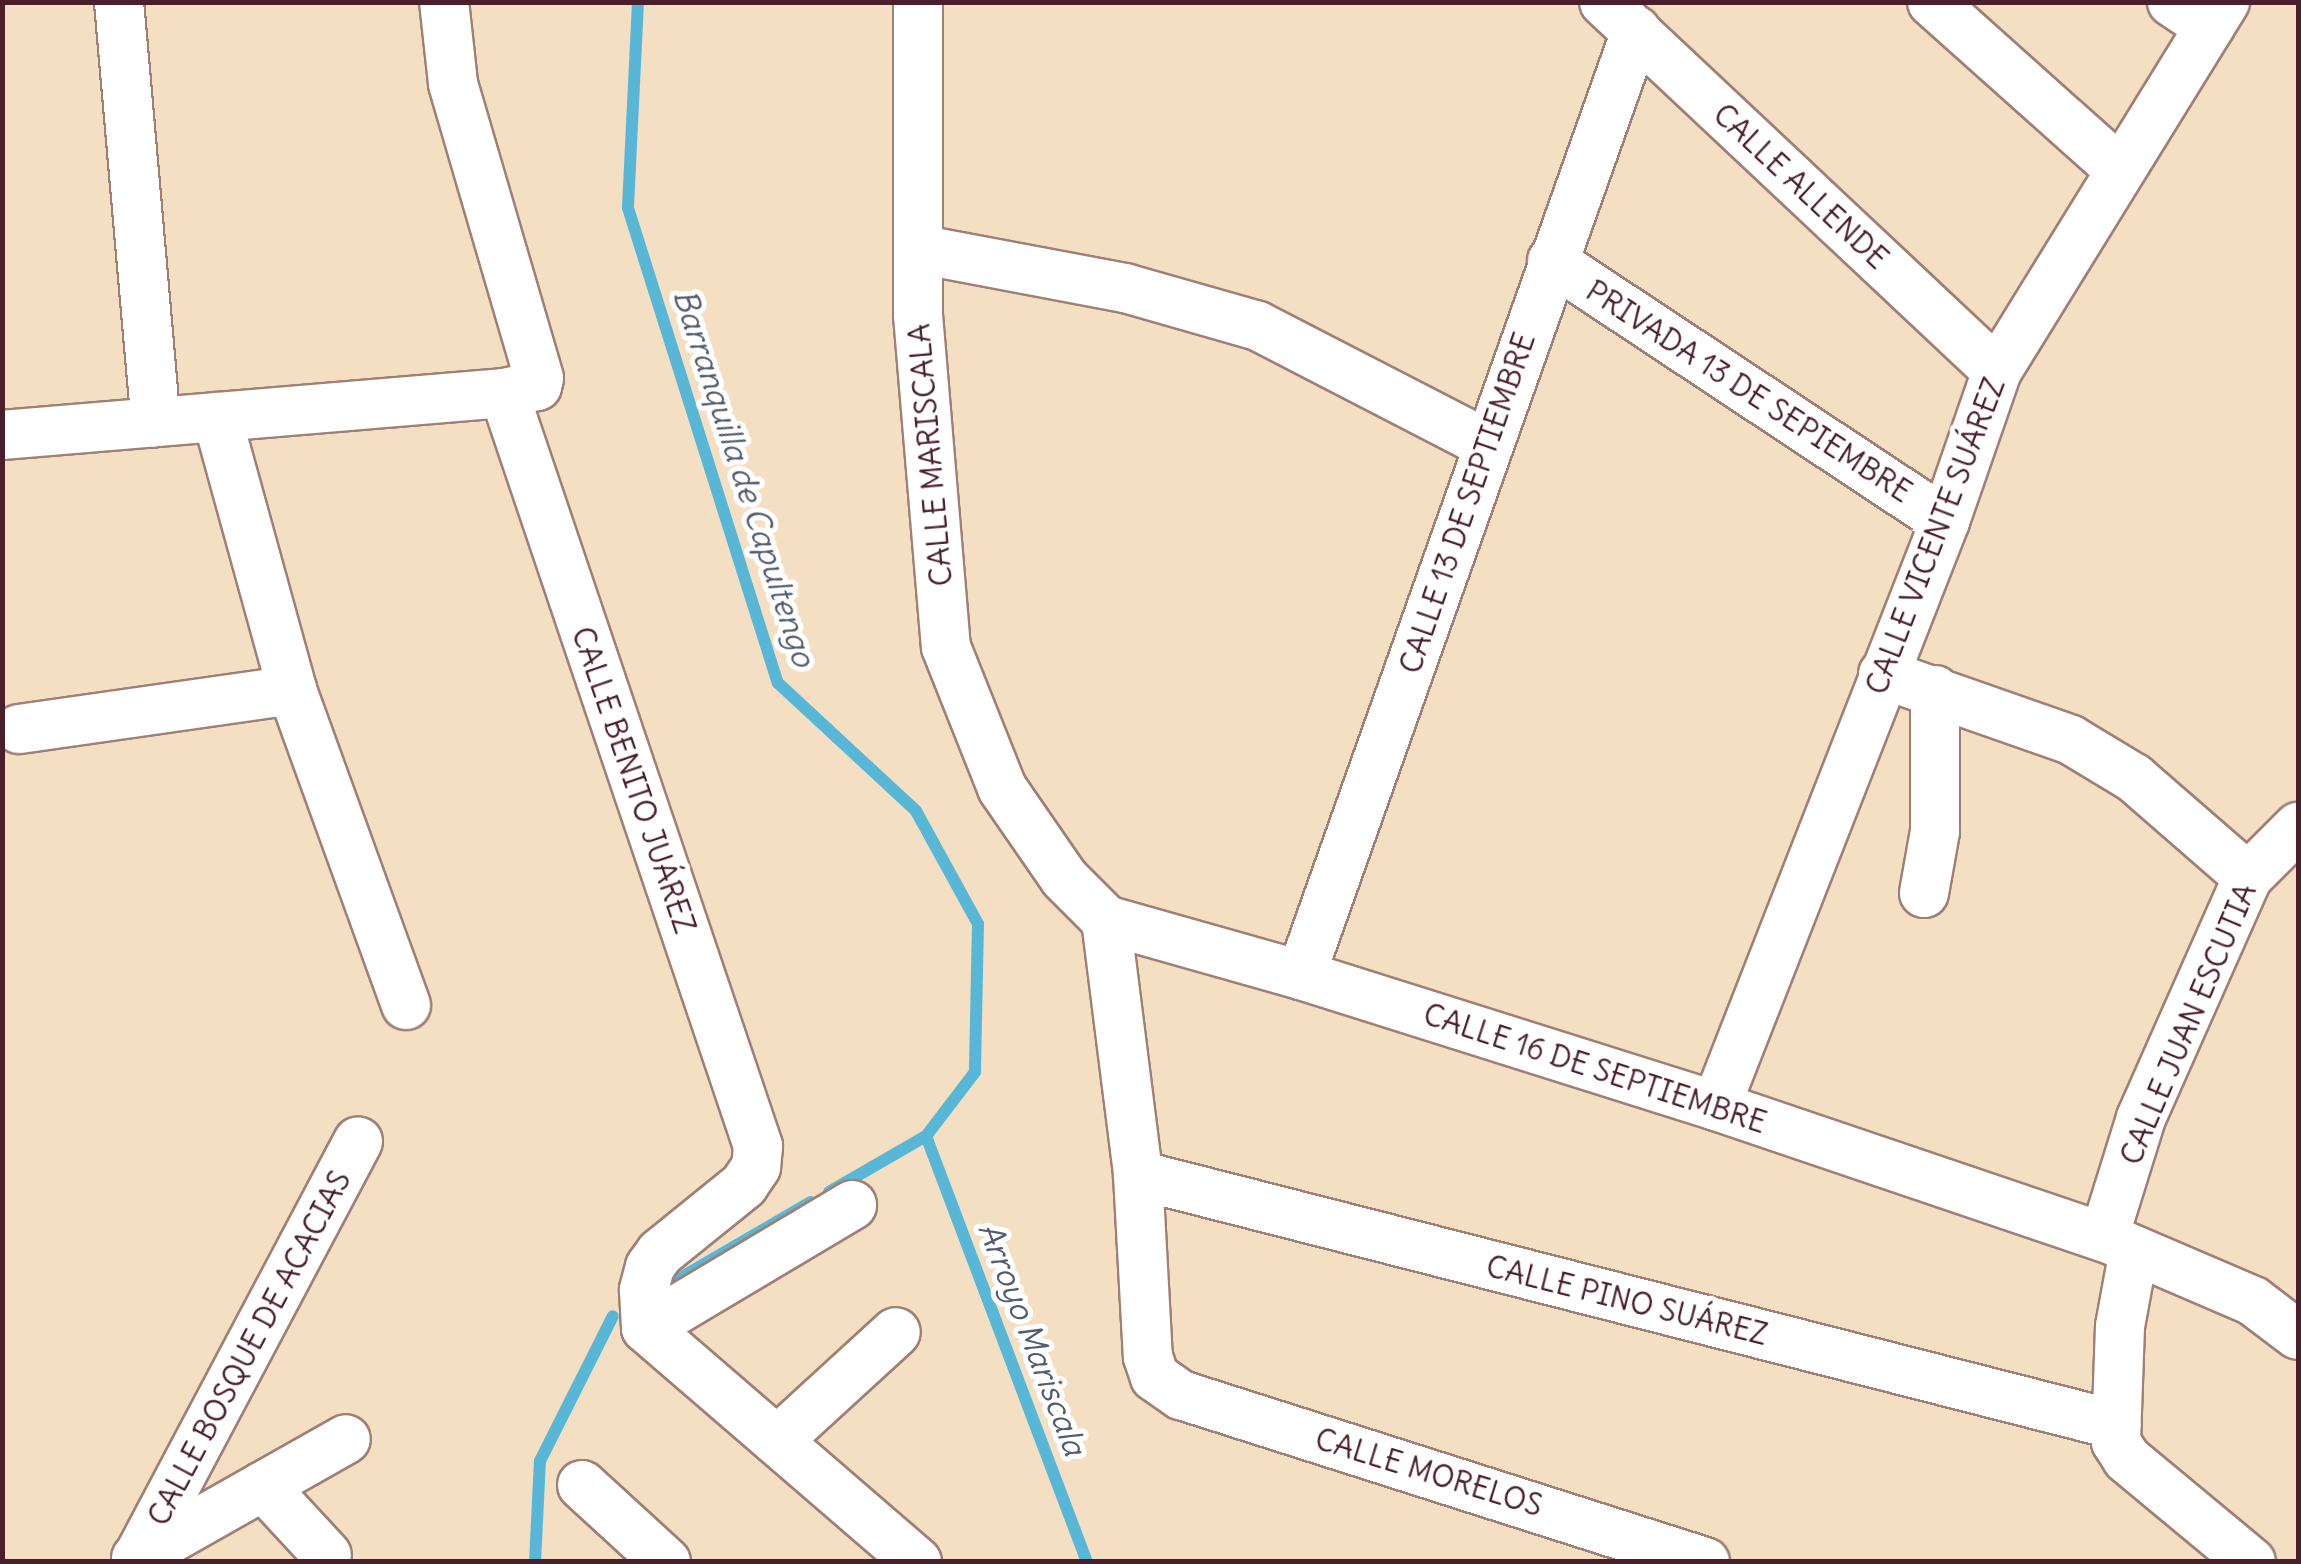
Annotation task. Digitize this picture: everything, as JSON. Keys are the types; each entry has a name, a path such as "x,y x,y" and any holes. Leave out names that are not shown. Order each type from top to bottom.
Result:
{"street":[{"path":"119,2 156,422"},
{"name":"CALLE BENITO JUÁREZ","path":"444,2 453,84 539,378 520,389 758,1146 756,1167 744,1185 660,1253 650,1267 645,1309"},
{"name":"CALLE MARISCALA","path":"918,2 918,315 946,648 1002,788 1064,878"},
{"path":"1932,2 2120,170"},
{"name":"CALLE VICENTE SUÁREZ","path":"1716,1106 1945,520 1997,371 2120,170 2202,11"},
{"name":"CALLE 13 DE SEPTIEMBRE","path":"1301,974 1552,261 1620,17"},
{"name":"CALLE ALLENDE","path":"1620,17 1997,371"},
{"path":"918,249 1125,288 1258,326 1487,444"},
{"name":"PRIVADA 13 DE SEPIEMBRE","path":"1552,261 1945,520"},
{"path":"2,435 520,389"},
{"path":"217,416 292,690 406,1005"},
{"path":"1883,674 2071,740 2134,778 2248,877"},
{"path":"19,728 292,690"},
{"path":"1924,893 1935,830 1935,690"},
{"name":"CALLE JUAN ESCUTIA","path":"2120,1244 2141,1118 2248,877 2298,827"},
{"name":"CALLE 16 DE SEPTIEMBRE","path":"1064,878 1106,920 1301,974 1716,1106 2120,1244 2253,1301 2298,1335"},
{"path":"1106,920 1138,1176"},
{"name":"CALLE BOSQUE DE ACACIAS","path":"134,1559 358,1141"},
{"name":"CALLE MORELOS","path":"1138,1176 1148,1357 1155,1377 1181,1395 1705,1562"},
{"name":"CALLE PINO SUÁREZ","path":"1138,1176 2117,1425"},
{"path":"852,1205 645,1309 777,1440 917,1562"},
{"path":"2120,1244 2116,1442 2128,1459 2251,1562"},
{"path":"777,1440 896,1332"},
{"path":"134,1559 346,1439"},
{"path":"263,1486 327,1555"},
{"path":"582,1486 666,1562"}],"waterway":[{"name":"Barranquilla de Capultengo","path":"638,2 628,208 778,683 916,811 978,924 975,1072 926,1136 829,1192"},
{"name":"Arroyo Mariscala","path":"926,1136 1087,1562"},
{"name":"Barranquilla de Capultengo","path":"675,1281 811,1202"},
{"name":"Barranquilla de Capultengo","path":"535,1562 540,1461 613,1316"}]}
